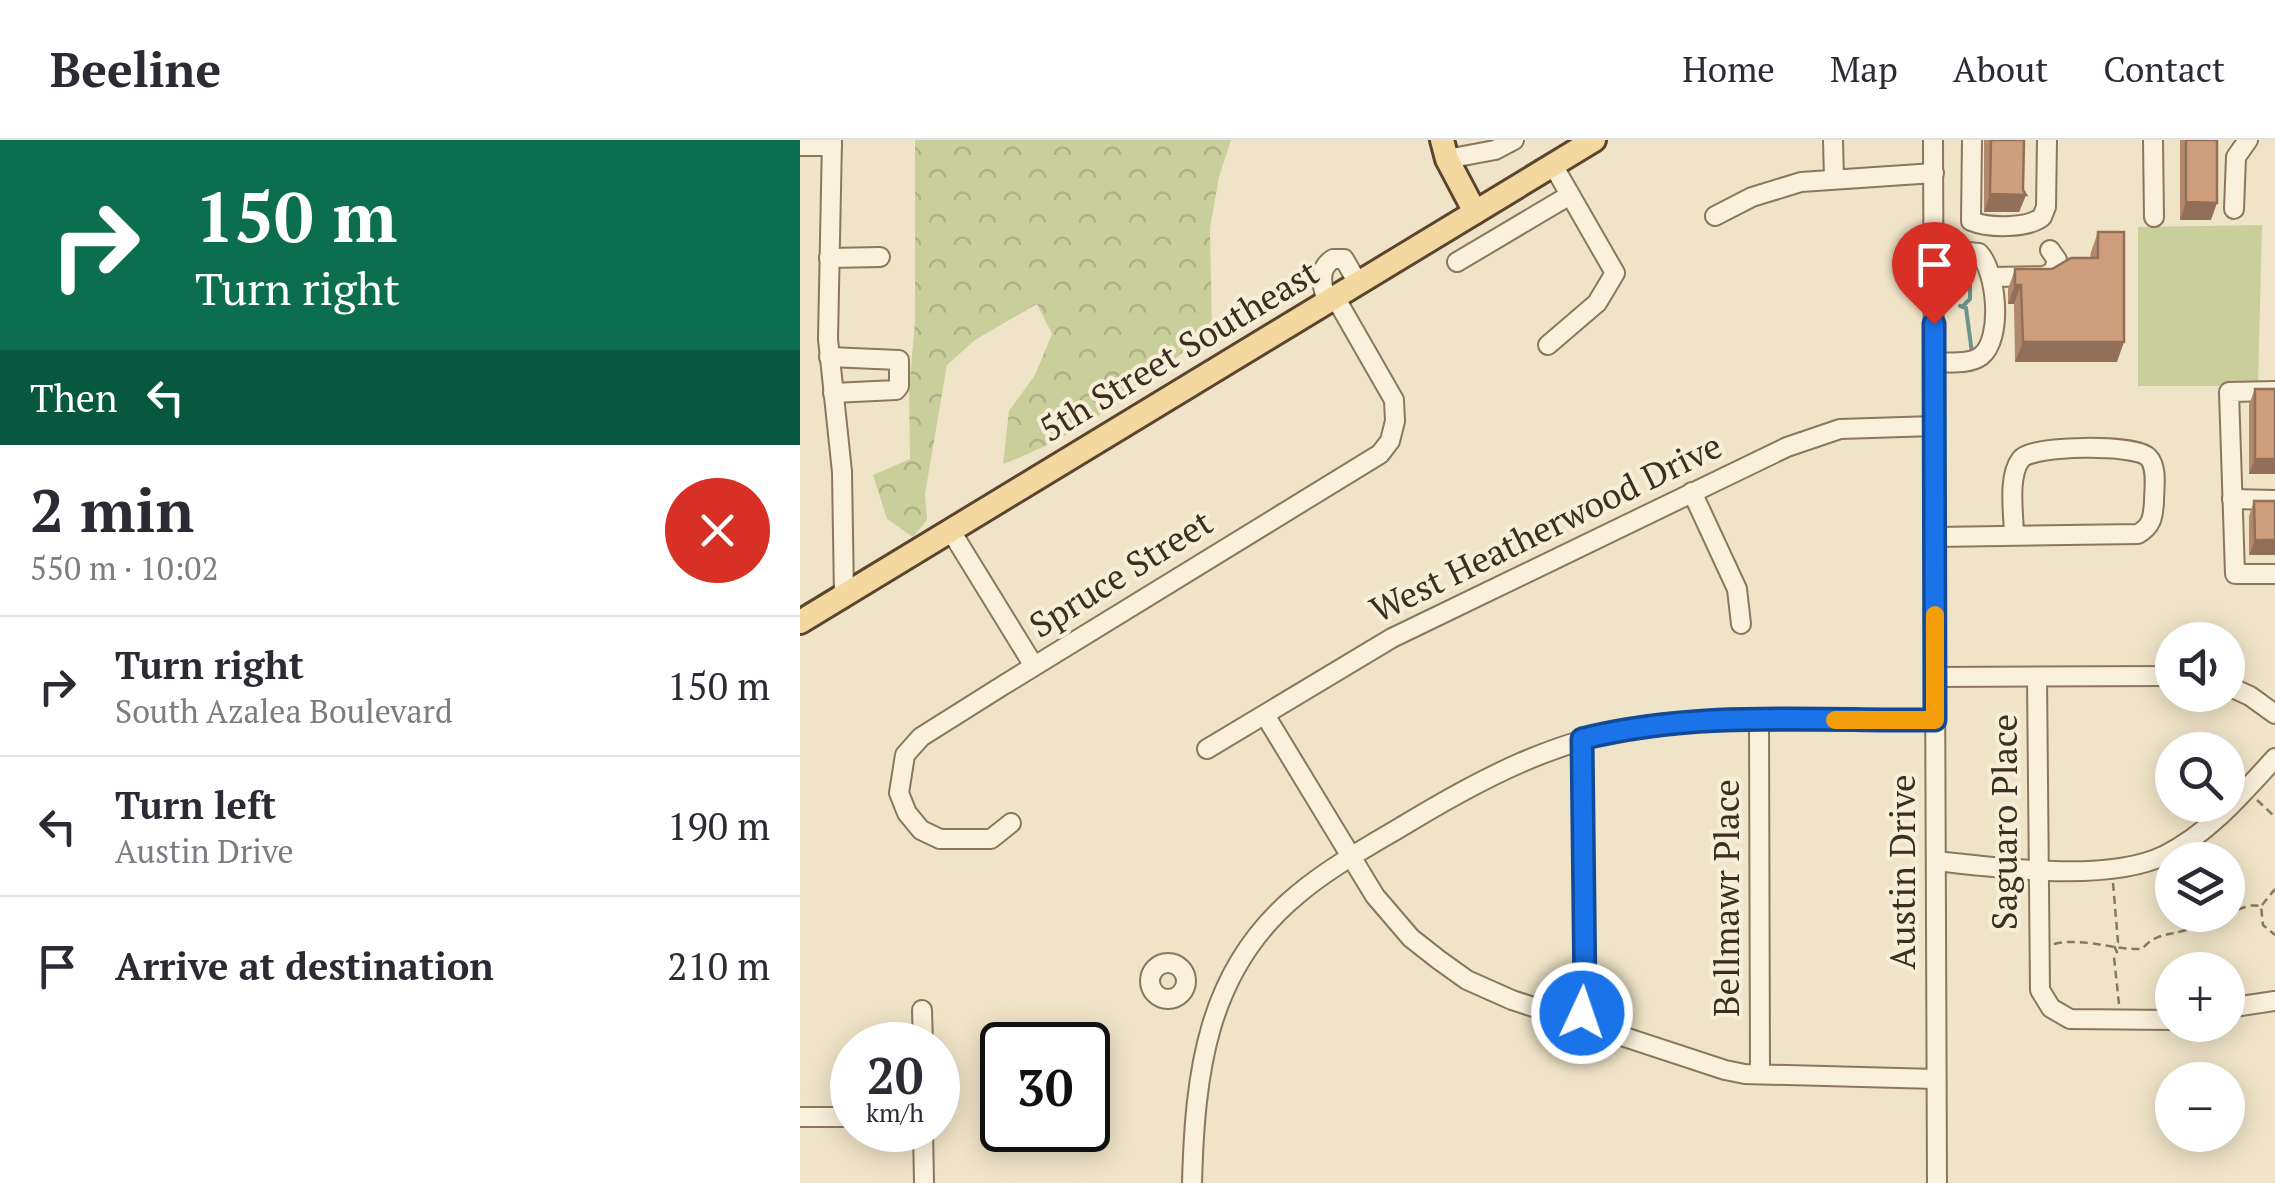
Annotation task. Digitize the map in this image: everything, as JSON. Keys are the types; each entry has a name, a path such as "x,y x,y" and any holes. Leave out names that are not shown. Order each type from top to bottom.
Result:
{"main road":[{"name":"5th Street Southeast","path":"800,622 1475,212 1561,153 1594,140"},
{"path":"1445,150 1475,212"}],"street":[{"path":"1445,150 1494,150 1514,140"},
{"path":"1834,140 1834,180"},
{"name":"Austin Drive","path":"1934,140 1937,1183"},
{"path":"1972,140 1971,221 2029,224 2042,217 2046,207 2046,140"},
{"path":"2153,140 2154,217"},
{"path":"2234,209 2236,157 2248,140"},
{"path":"800,146 832,143 830,357 842,472 844,595"},
{"path":"1548,345 1596,302 1615,273 1570,196 1561,153"},
{"path":"1715,216 1752,197 1801,182 1934,173"},
{"path":"1457,262 1570,196"},
{"path":"1934,249 1979,253 1992,276 1991,343 1971,361 1934,362"},
{"path":"1992,276 2044,276 2053,272 2057,260 2050,250"},
{"path":"830,258 880,257"},
{"path":"1331,300 1322,284 1323,270 1333,259 1344,259 1358,283"},
{"name":"Spruce Street","path":"1011,823 991,840 956,841 921,830 907,813 899,793 904,755 921,738 1034,666 1380,454 1390,441 1394,400 1331,300"},
{"path":"830,357 899,360 900,386 896,390 833,393"},
{"path":"2275,391 2229,392 2236,574 2275,574"},
{"name":"West Heatherwood Drive","path":"1207,748 1392,638 1692,492 1826,432 1854,427 1934,426"},
{"path":"1935,537 2014,536 2138,534 2153,517 2151,459 2141,452 2110,448 2031,451 2020,460 2014,476 2014,536"},
{"path":"1692,492 1737,589 1741,624"},
{"path":"2232,498 2275,500"},
{"path":"951,530 1034,666"},
{"path":"1935,677 2155,676"},
{"name":"Saguaro Place","path":"2037,677 2038,968 2044,1000 2060,1015 2079,1020 2120,1021"},
{"path":"2245,694 2275,714"},
{"path":"1265,715 1375,896 1397,924 1439,960 1489,990 1725,1070 1936,1079"},
{"path":"1192,1183 1197,1086 1205,1042 1239,962 1266,924 1300,892 1352,857 1482,778 1582,739 1684,722 1935,720"},
{"name":"Bellmawr Place","path":"1759,721 1760,1074"},
{"path":"1580,1020 1585,995 1582,739"},
{"path":"2245,789 2275,758"},
{"path":"1936,862 2037,870 2114,868 2151,861 2200,834 2212,822"},
{"path":"1187,988 1219,1004"},
{"path":"2245,1005 2275,1000"},
{"path":"922,1010 922,1022"},
{"path":"2120,1021 2155,1020"},
{"path":"802,1118 830,1117"},
{"path":"924,1152 924,1183"}],"path":[{"path":"2245,789 2275,817"},
{"path":"2114,868 2118,942 2114,957 2120,1021"},
{"path":"2275,889 2261,906 2263,925 2275,935"},
{"path":"2038,946 2097,943 2116,949 2142,949 2151,939 2187,930 2206,918 2228,915 2240,906 2261,906"},
{"path":"2118,942 2124,950"}],"green space":[{"path":"915,140 1231,140 1219,177 1210,228 1212,327 1114,406 1061,438 1003,464 1009,411 1035,375 1052,334 1037,304 975,340 947,365 925,494 927,520 913,537 887,519 873,475 910,459"},
{"path":"2262,225 2258,386 2138,386 2138,227"}],"building":[{"path":"1991,140 2024,140 2026,195 1990,194"},
{"path":"2186,140 2217,140 2217,203 2186,202"},
{"path":"2098,232 2124,232 2124,342 2023,342 2021,285 2015,285 2015,269 2052,269 2071,258 2098,258"},
{"path":"2255,389 2275,389 2275,459 2255,459"},
{"path":"2254,501 2275,501 2275,540 2255,540"}],"waterway":[{"path":"1963,306 1970,299 1970,274"},
{"path":"1960,306 1966,308 1972,353"}],"slow traffic":[{"path":"1835,720 1935,720 1935,615"}],"route":[{"path":"1582,1013 1582,739 1643,726 1718,719 1935,720 1934,324"}]}
